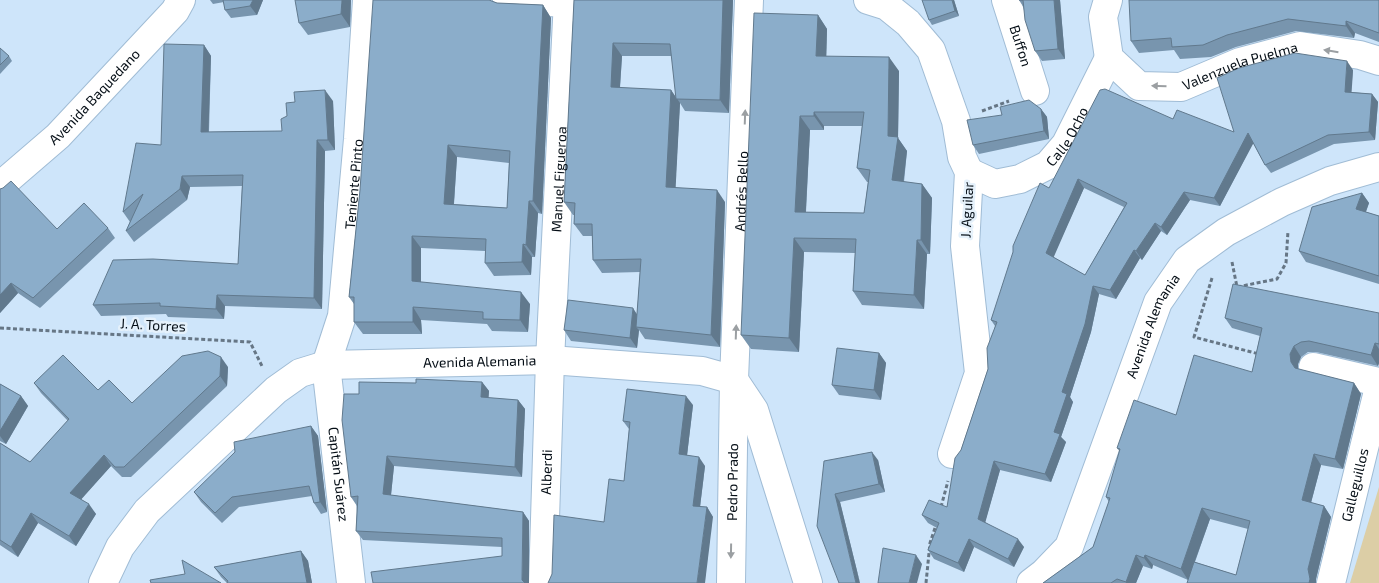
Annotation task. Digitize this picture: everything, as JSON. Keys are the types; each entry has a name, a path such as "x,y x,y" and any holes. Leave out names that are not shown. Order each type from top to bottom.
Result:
{"street":[{"name":"Avenida Baquedano","path":"0,186 58,136 175,11 181,0"},
{"name":"Teniente Pinto","path":"326,365 342,316 358,140 367,0"},
{"path":"507,0 568,1"},
{"name":"Andrés Bello","path":"734,380 750,0"},
{"name":"J. Aguilar","path":"868,0 887,6 908,23 931,50 956,122 962,157 969,172 965,246 979,373 952,454"},
{"name":"Buffon","path":"1006,0 1036,91"},
{"path":"1108,0 1103,17 1109,58"},
{"name":"Manuel Figueroa","path":"550,360 568,1"},
{"name":"Valenzuela Puelma","path":"1109,58 1139,86 1181,87 1240,62 1300,46 1360,55 1379,61"},
{"name":"Calle Ocho","path":"969,172 995,184 1020,179 1048,165 1066,144 1109,58"},
{"name":"Avenida Alemania","path":"1031,583 1069,548 1158,302 1187,260 1226,232 1282,202 1330,181 1379,167"},
{"name":"Avenida Alemania","path":"102,583 120,547 147,511 276,390 300,373 326,365 550,360 702,371 734,380"},
{"name":"Alberdi","path":"543,583 550,360"},
{"name":"Capitán Suárez","path":"326,365 351,583"},
{"path":"1313,367 1379,382"},
{"path":"734,380 754,410 808,583"},
{"name":"Pedro Prado","path":"731,583 734,380"},
{"name":"Galleguillos","path":"1331,583 1379,387"}],"path":[{"path":"956,122 1036,91"},
{"path":"1226,232 1237,287 1277,279 1286,263 1288,228 1282,202"},
{"path":"1226,232 1194,337 1267,356"},
{"name":"J. A. Torres","path":"0,328 250,342 276,390"},
{"path":"940,509 953,466 952,454"},
{"path":"926,583 930,544 938,518"}],"shaded area":[{"path":"1379,487 1379,583 1350,583"}],"building":[{"path":"223,0 253,0 250,6 225,10"},
{"path":"295,0 342,0 341,14 299,23"},
{"path":"373,0 489,0 497,3 543,5 533,201 529,201 526,245 523,244 522,262 485,263 486,239 412,236 412,281 521,292 520,320 483,319 483,312 413,307 413,322 354,322 354,297 349,297 360,190","holes":["448,145 510,151 507,208 444,204"]},
{"path":"574,0 723,0 720,100 676,99 670,44 613,43 611,87 671,90 666,187 717,190 711,335 636,327 641,259 593,260 592,224 574,224 575,203 564,202"},
{"path":"922,0 952,0 955,11 929,20"},
{"path":"1023,0 1054,0 1058,49 1035,51 1025,20"},
{"path":"1129,0 1379,0 1379,33 1346,21 1346,26 1288,19 1227,35 1203,45 1172,47 1171,38 1131,41"},
{"path":"754,13 818,15 816,56 889,57 888,136 898,137 892,180 922,184 921,240 917,240 914,295 853,291 856,239 794,238 789,338 741,335","holes":["814,112 864,112 857,168 870,170 864,213 795,212 800,116 814,116"]},
{"path":"164,44 204,45 201,132 282,131 281,119 287,116 286,103 295,102 294,92 325,90 328,140 317,140 314,298 217,295 216,309 160,306 160,303 93,305 113,260 153,259 238,264 243,175 182,176 180,189 126,231 143,194 123,212 136,143 161,145"},
{"path":"0,48 9,56 0,65"},
{"path":"1295,53 1347,61 1345,92 1372,94 1369,132 1328,135 1265,165 1248,133 1214,198 1184,192 1161,227 1155,223 1136,251 1134,250 1110,290 1093,286 1085,324 1062,392 1067,394 1054,432 1060,434 1045,474 994,461 978,519 1018,539 1008,559 969,539 958,563 928,550 939,523 922,515 929,500 947,507 955,458 961,450 988,369 987,348 997,322 991,320 1013,252 1013,246 1040,183 1049,188 1100,90 1105,89 1173,119 1177,110 1234,132 1217,78 1239,68","holes":["1078,179 1127,203 1085,275 1046,253"]},
{"path":"1029,100 1041,109 1044,131 973,145 967,120 1002,115 1000,107"},
{"path":"11,181 57,229 84,203 108,228 33,298 11,283 0,295 0,189"},
{"path":"1362,193 1356,209 1379,216 1379,276 1299,251 1312,207"},
{"path":"1233,284 1379,313 1379,344 1375,343 1371,355 1309,341 1301,342 1294,346 1290,354 1291,362 1295,368 1354,383 1335,459 1314,454 1302,500 1324,506 1308,569 1309,583 1187,583 1194,562 1236,575 1250,521 1202,508 1181,569 1145,555 1144,558 1136,555 1126,582 1117,579 1111,583 1043,583 1093,547 1110,498 1106,497 1120,449 1117,448 1134,400 1176,415 1194,355 1252,372 1262,328 1225,318"},
{"path":"568,300 633,308 630,338 564,330"},
{"path":"837,348 879,353 874,390 832,385"},
{"path":"208,351 221,357 220,376 124,467 115,467 104,455 70,493 89,504 69,536 31,513 11,547 0,540 0,443 30,462 69,419 34,383 63,355 98,390 109,380 132,403 182,356"},
{"path":"416,379 482,382 481,397 518,400 515,467 387,456 383,494 523,512 522,580 525,583 373,583 371,572 502,556 502,538 356,531 358,496 351,497 342,420 344,394 359,394 359,382 416,383"},
{"path":"0,384 21,396 0,431"},
{"path":"627,389 686,396 679,454 699,457 693,506 707,507 697,583 548,583 552,574 554,515 604,522 609,479 624,481 630,422 623,421"},
{"path":"311,426 320,502 314,503 309,486 232,497 215,513 194,492 235,452 234,442"},
{"path":"872,452 879,484 835,494 856,583 839,583 817,526 824,461"},
{"path":"883,548 916,555 909,583 878,583"},
{"path":"301,551 307,583 227,583 228,581 214,567"},
{"path":"182,560 221,583 151,583 150,580 185,574"}]}
